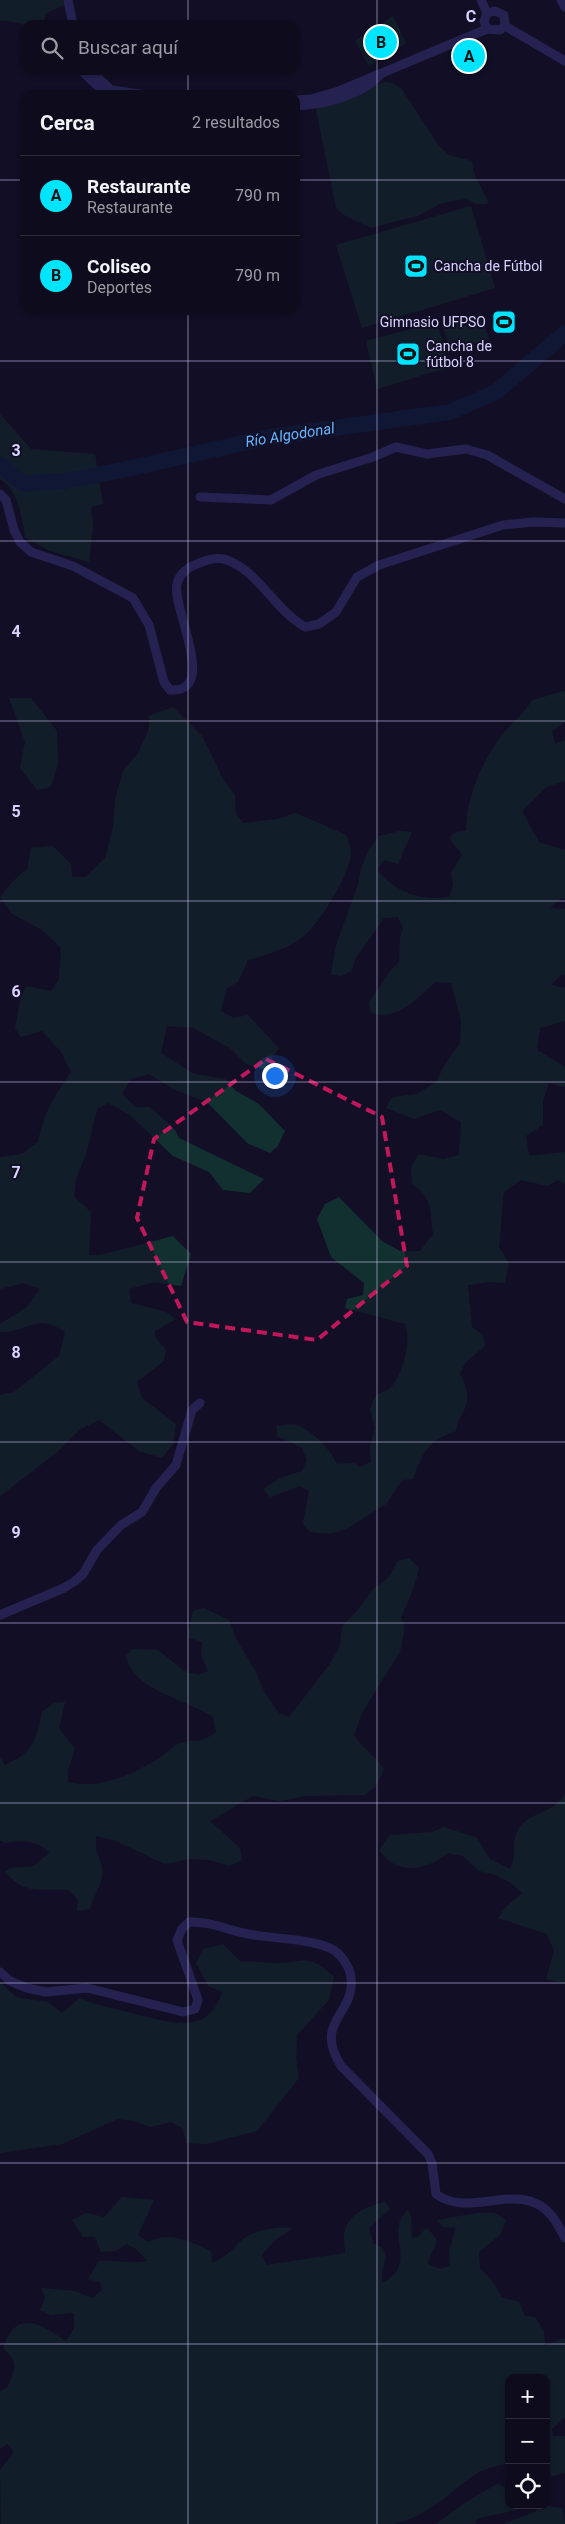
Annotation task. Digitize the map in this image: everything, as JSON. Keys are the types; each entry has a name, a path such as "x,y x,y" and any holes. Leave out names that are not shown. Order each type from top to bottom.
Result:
{"street":[{"path":"68,0 72,20"},
{"path":"481,0 487,13 484,21 487,28"},
{"path":"561,0 565,7"},
{"path":"487,13 491,11 504,15 505,26"},
{"path":"300,100 311,99 339,91 370,76 380,75 487,28 500,30 505,26"},
{"path":"505,26 565,61"},
{"path":"86,75 102,90"},
{"path":"95,75 111,90"},
{"path":"300,106 312,106 342,97 373,82 380,75"},
{"path":"200,497 272,500 316,475 373,457 396,446 427,454 466,449 487,455 565,499"},
{"path":"0,494 6,500 14,530 20,542 31,552 73,566 133,598 149,625 164,682 170,690 186,687 193,676 191,652 176,585 181,574 192,566 209,559 226,559 240,567 291,619 305,627 319,624 336,612 357,577 379,565 503,525 540,522 565,523"},
{"path":"0,1615 64,1588 75,1581 83,1574 97,1550 121,1525 142,1512 156,1488 176,1465 190,1415 192,1410 200,1403"},
{"path":"0,1972 10,1981 27,1988 46,1992 88,1988 183,2012 195,2008 198,2000 177,1940 182,1929 189,1922 204,1921 246,1934 331,1948 345,1960 351,1979 348,1997 333,2024 332,2052 341,2066 428,2154 432,2163 436,2194 446,2201 458,2203 524,2198 551,2214 565,2238"}],"highlighted area":[{"path":"266,1059 382,1117 407,1266 317,1340 187,1322 137,1218 154,1139"}],"green space":[{"path":"0,0 63,0 64,5 46,13 44,20 20,20 20,24 0,21"},
{"path":"393,16 406,43 369,66 355,41"},
{"path":"384,82 393,83 401,88 439,146 449,155 472,161 473,171 488,201 487,204 476,204 465,199 442,203 417,216 371,228 344,215 336,208 316,109"},
{"name":"Cancha de Fútbol","path":"471,206 495,288 362,328 336,245"},
{"path":"480,313 489,339 451,350 442,325"},
{"name":"Cancha de fútbol 8","path":"437,322 450,367 377,389 366,341"},
{"path":"0,414 31,449 95,454 103,504 91,507 93,524 89,562 50,551 25,537 21,513 15,497 0,479"},
{"path":"565,691 565,722 552,731 555,744 565,740 565,781 546,787 522,811 539,842 565,850 565,898 559,900 550,908 565,909 565,975 562,974 551,985 565,988 565,1021 540,1028 537,1050 565,1067 565,1087 549,1083 543,1100 543,1125 526,1136 529,1156 565,1152 565,1184 558,1180 548,1186 521,1180 504,1192 499,1247 509,1263 505,1283 489,1282 468,1285 472,1327 483,1335 485,1346 466,1362 460,1373 466,1388 467,1401 456,1431 438,1439 427,1449 413,1479 402,1480 386,1504 348,1528 330,1534 310,1532 303,1524 309,1491 300,1486 270,1497 263,1489 282,1477 302,1471 307,1460 302,1448 277,1436 277,1426 295,1424 303,1428 326,1447 337,1464 354,1463 360,1467 371,1462 370,1447 375,1427 370,1410 376,1396 390,1388 395,1382 407,1348 405,1324 345,1308 347,1299 363,1295 364,1283 331,1257 317,1219 325,1204 339,1197 382,1241 400,1251 420,1251 433,1234 429,1205 424,1194 412,1184 411,1166 419,1154 443,1159 459,1155 461,1122 440,1110 414,1119 386,1108 392,1097 417,1094 436,1082 444,1066 460,1043 461,1020 451,983 435,982 406,1007 390,1014 371,1013 369,1002 391,970 399,962 400,938 403,928 398,917 384,918 356,958 351,971 341,976 331,974 336,945 358,885 361,868 369,849 379,836 400,831 412,832 398,864 384,860 377,870 384,878 409,894 428,898 449,897 453,884 451,873 462,854 449,838 456,832 466,831 472,793 488,756 502,735 532,700"},
{"path":"9,698 31,698 57,731 58,764 51,787 37,790 20,768 25,742"},
{"path":"173,707 202,736 223,779 235,795 236,814 243,823 278,819 296,813 346,835 351,850 350,859 334,896 312,928 299,940 285,947 248,960 238,982 227,988 221,1011 234,1018 248,1015 279,1048 264,1069 246,1064 230,1048 193,1028 167,1026 161,1053 194,1074 225,1079 236,1091 259,1104 285,1131 278,1146 270,1153 247,1143 207,1102 173,1089 149,1074 131,1079 122,1094 136,1107 150,1107 175,1130 179,1138 264,1179 250,1193 223,1190 209,1172 173,1156 130,1115 108,1103 97,1109 86,1155 76,1178 74,1197 91,1212 89,1255 100,1255 173,1236 191,1254 181,1286 154,1282 129,1289 131,1303 166,1312 176,1319 155,1331 155,1337 166,1350 164,1361 137,1382 142,1398 176,1424 173,1444 162,1458 139,1451 99,1420 79,1430 56,1453 0,1496 0,1395 14,1392 59,1356 65,1332 55,1326 39,1323 18,1330 0,1332 0,1324 27,1307 40,1289 24,1283 0,1289 0,1157 22,1154 38,1142 50,1105 71,1072 61,1052 42,1031 21,1037 15,1028 20,1001 26,986 51,991 59,979 61,948 41,929 12,914 0,897 12,882 27,869 31,848 53,846 71,864 72,877 86,877 105,858 113,827 115,799 123,771 138,753 149,729 149,716"},
{"path":"409,1558 419,1568 414,1587 401,1618 405,1626 400,1652 363,1711 354,1735 384,1769 376,1786 365,1795 306,1796 280,1801 253,1796 210,1821 240,1848 242,1860 229,1866 210,1860 189,1859 165,1864 116,1841 96,1836 96,1850 102,1867 102,1878 90,1909 77,1911 78,1900 69,1890 27,1888 13,1880 5,1872 10,1868 34,1866 50,1852 34,1843 18,1841 5,1843 0,1840 0,1757 5,1765 28,1750 35,1738 42,1712 54,1703 65,1702 59,1728 75,1749 68,1770 68,1782 80,1784 114,1780 158,1759 180,1743 201,1740 210,1736 216,1732 213,1717 150,1686 139,1678 131,1668 126,1656 132,1649 158,1650 184,1671 198,1675 208,1671 201,1655 202,1642 187,1637 193,1611 204,1608 229,1620 236,1639 255,1670 265,1693 279,1713 289,1717 330,1664 340,1646 342,1626 357,1611 373,1589 388,1578 398,1561"},
{"path":"565,1794 565,1984 546,1979 554,1951 547,1934 498,1918 505,1908 522,1893 511,1883 493,1874 479,1871 463,1856 448,1853 430,1864 412,1868 394,1864 379,1850 390,1835 432,1832 444,1827 477,1838 490,1859 510,1869 516,1835 521,1825 530,1818 554,1806"},
{"path":"223,1944 241,1962 282,1963 310,1961 325,1969 334,1977 329,2000 297,2035 296,2059 299,2078 257,2131 206,2144 186,2143 183,2128 171,2122 150,2127 134,2121 118,2119 62,2144 0,2153 0,1982 16,1997 48,2002 62,2013 80,1998 100,2005 161,2020 186,2023 208,2016 216,2006 222,1992 208,1986 196,1963 203,1949"},
{"path":"122,2197 154,2200 138,2235 148,2242 164,2237 188,2241 211,2251 212,2263 224,2257 252,2234 272,2229 293,2228 274,2241 262,2255 267,2265 345,2253 344,2237 348,2223 364,2209 385,2202 390,2209 369,2228 373,2243 383,2248 386,2257 382,2272 382,2283 393,2275 399,2266 401,2257 398,2228 401,2219 408,2210 411,2216 412,2238 418,2237 426,2228 435,2238 436,2245 428,2264 439,2269 450,2266 449,2251 456,2228 443,2227 437,2220 477,2213 494,2213 506,2220 500,2235 479,2252 480,2268 493,2282 501,2297 519,2302 525,2316 535,2317 544,2331 545,2346 563,2338 565,2340 565,2417 552,2429 553,2436 565,2436 565,2473 550,2477 550,2374 505,2374 505,2464 479,2472 437,2504 417,2516 393,2524 1,2524 0,2470 14,2452 7,2444 0,2449 0,2391 7,2388 14,2371 14,2362 3,2348 9,2335 22,2323 30,2323 47,2329 66,2341 74,2328 74,2313 51,2315 40,2310 45,2298 41,2288 75,2291 93,2298 102,2290 100,2282 88,2279 99,2261 148,2261 136,2249 127,2244 115,2251 101,2252 95,2237 83,2237 72,2220 86,2213 104,2217"},
{"path":"497,2484 505,2487 505,2509 520,2509 477,2519 475,2524 436,2524 466,2502"},
{"path":"550,2506 562,2508 565,2524 503,2524 535,2512 538,2509 550,2509"}],"waterway":[{"name":"Río Algodonal","path":"0,465 24,484 65,481 270,437 450,412 496,392 565,333"}],"place":[{"name":"Coliseo","path":"381,42"},
{"name":"Restaurante","path":"469,56"},
{"name":"Cancha de Fútbol","path":"416,266"},
{"name":"Gimnasio UFPSO","path":"504,322"},
{"name":"Cancha de fútbol 8","path":"408,354"}]}
